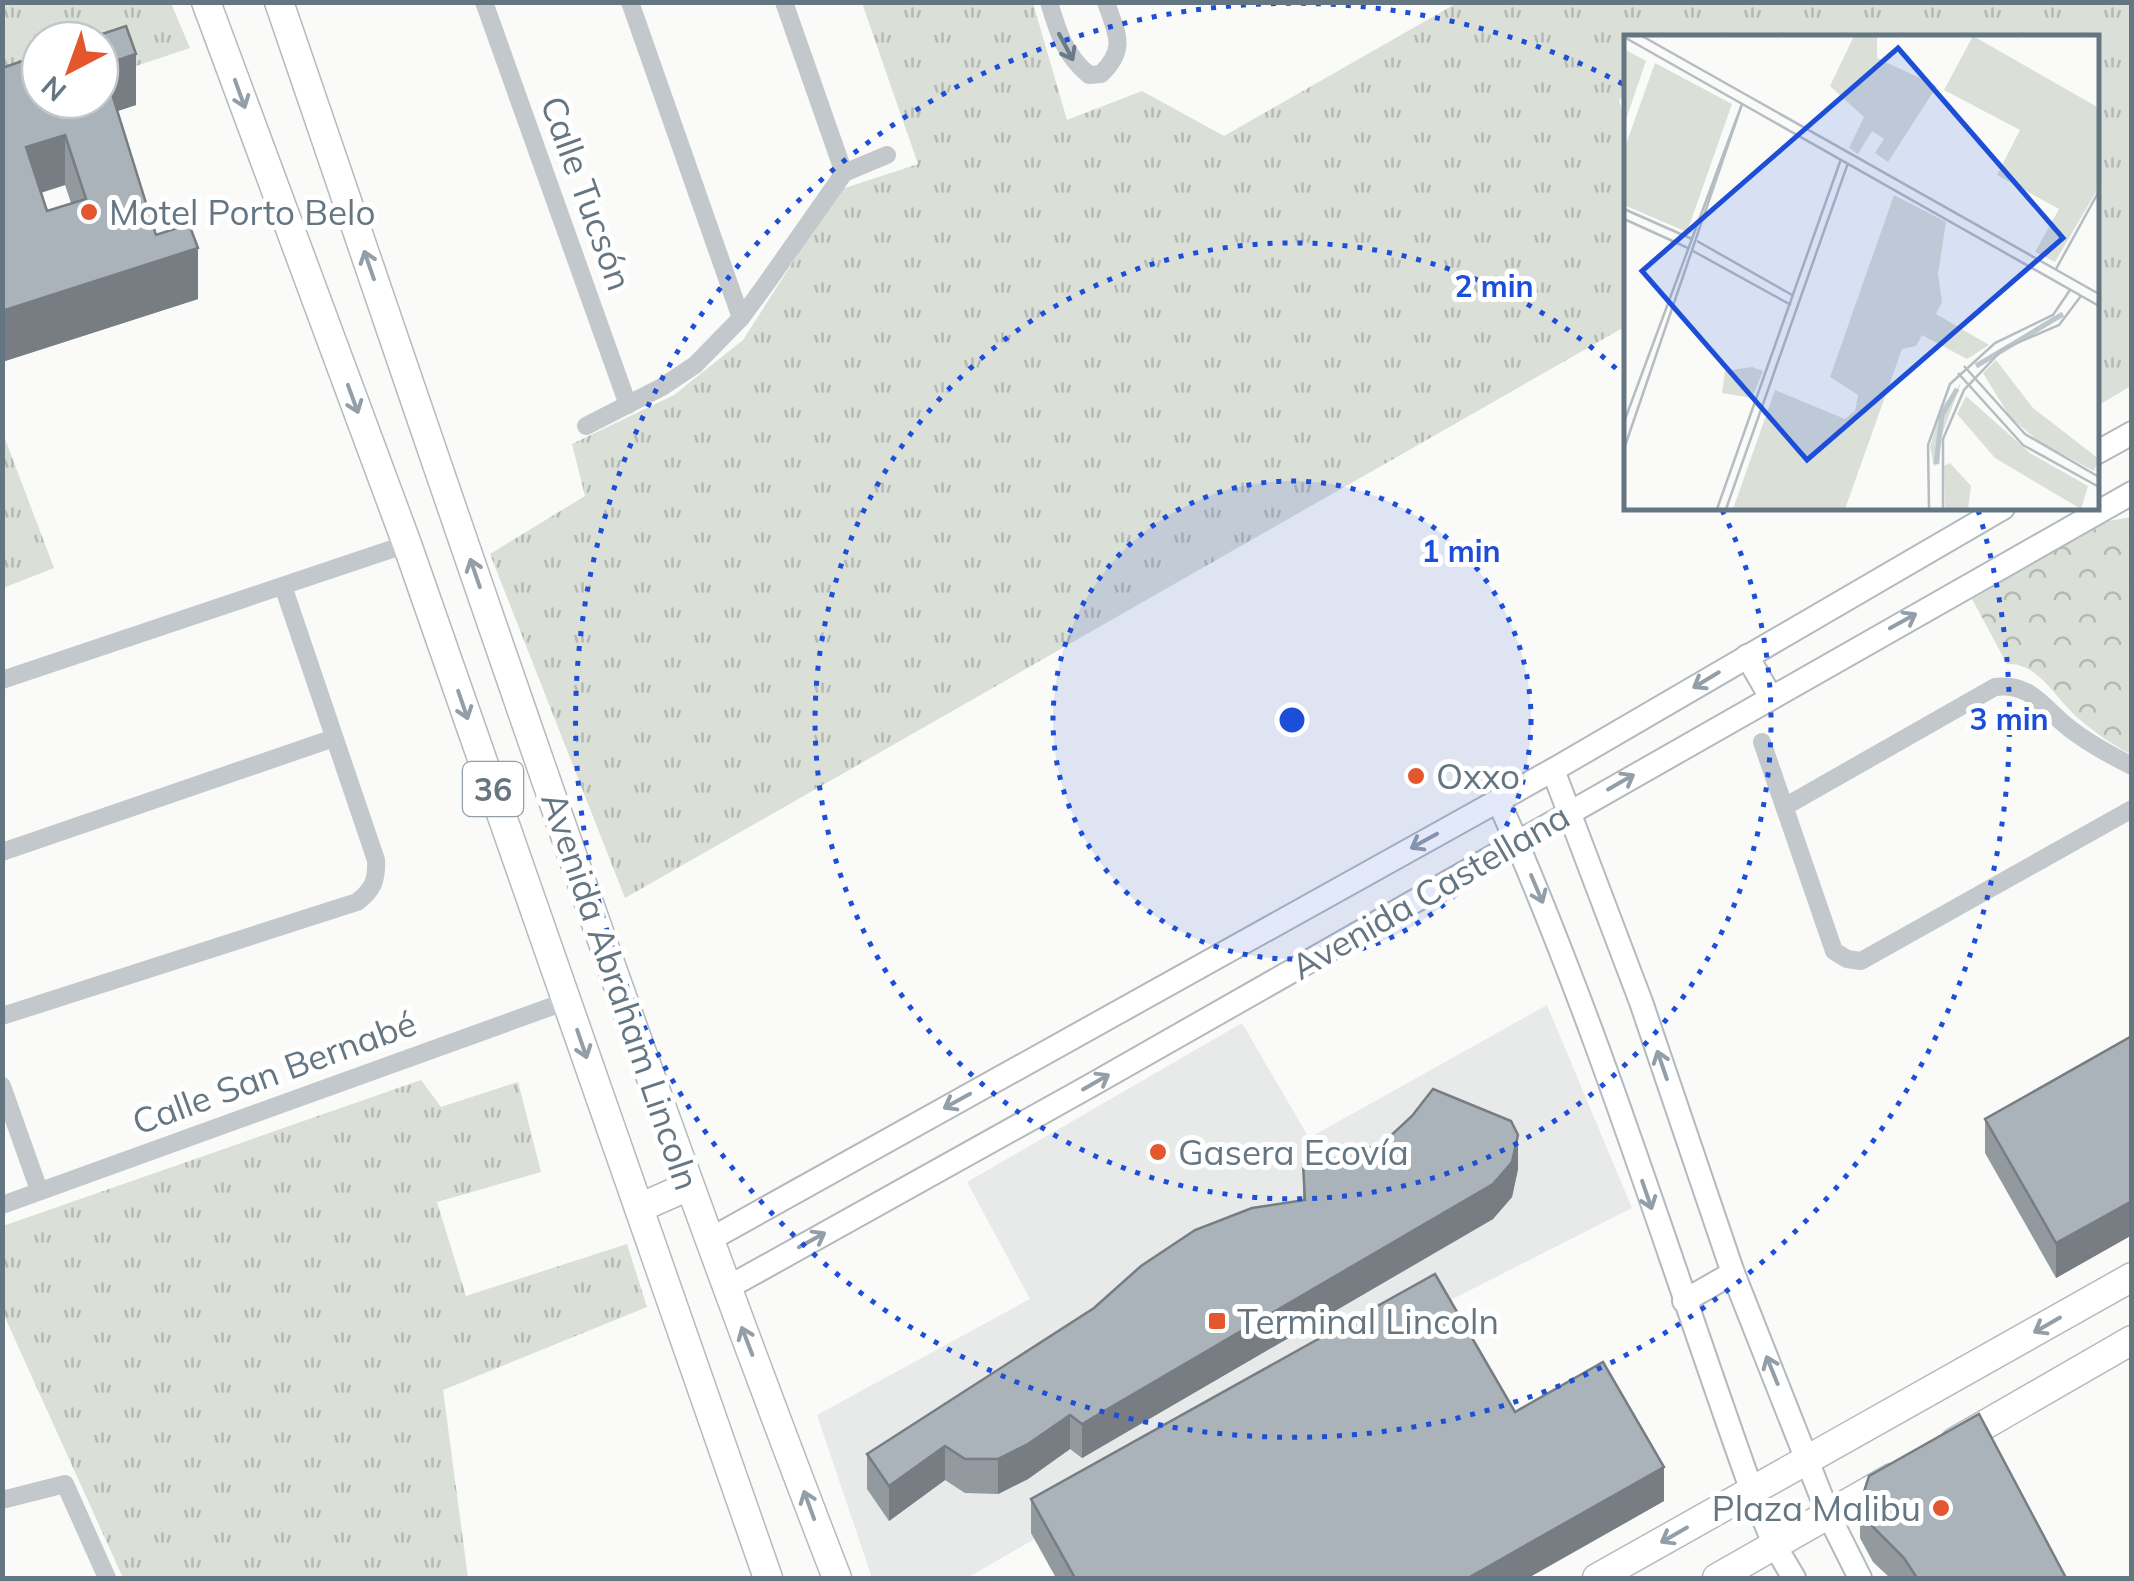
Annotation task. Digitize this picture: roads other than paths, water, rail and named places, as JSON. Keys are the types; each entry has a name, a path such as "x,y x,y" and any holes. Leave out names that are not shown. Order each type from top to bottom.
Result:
{"main road":[{"name":"36","path":"206,2 407,544 768,1578"},
{"name":"Avenida Abraham Lincoln","path":"280,2 708,1240 837,1578"},
{"path":"638,1208 689,1186"},
{"path":"1606,1575 2132,1277"},
{"path":"1717,1578 2132,1340"}],"street":[{"name":"Calle Tucsón","path":"484,2 628,405"},
{"path":"630,2 740,318"},
{"path":"784,2 844,174"},
{"path":"1049,2 1062,46 1088,75 1101,74 1118,52 1119,43 1106,2"},
{"path":"586,426 695,365 740,318 844,174 887,155"},
{"path":"2099,451 2132,433"},
{"name":"Avenida Castellana","path":"727,1288 1088,1087 2132,492"},
{"name":"Avenida Castellana","path":"708,1240 1553,770 1999,510"},
{"path":"2,680 407,544"},
{"path":"2,1016 357,902 368,894 375,883 376,860 283,586"},
{"path":"1747,656 1770,696"},
{"path":"1786,806 1995,688 2012,685 2026,691 2068,728 2132,766"},
{"path":"2,852 334,738"},
{"path":"1762,742 1834,951 1854,962 2132,809"},
{"path":"1553,770 1641,1002 1734,1273 1829,1516 1860,1578"},
{"path":"1498,800 1590,1026 1752,1491 1775,1546 1794,1578"},
{"name":"Calle San Bernabé","path":"2,1205 567,1002"},
{"path":"2,1086 39,1190"},
{"path":"1684,1301 1734,1273"},
{"path":"2,1500 65,1484 107,1578"}],"place":[{"name":"Motel Porto Belo","path":"89,212"},
{"name":"Oxxo","path":"1416,776"},
{"name":"Gasera Ecovía","path":"1158,1152"},
{"name":"Terminal Lincoln","path":"1217,1321"},
{"name":"Plaza Malibu","path":"1941,1508"}]}
